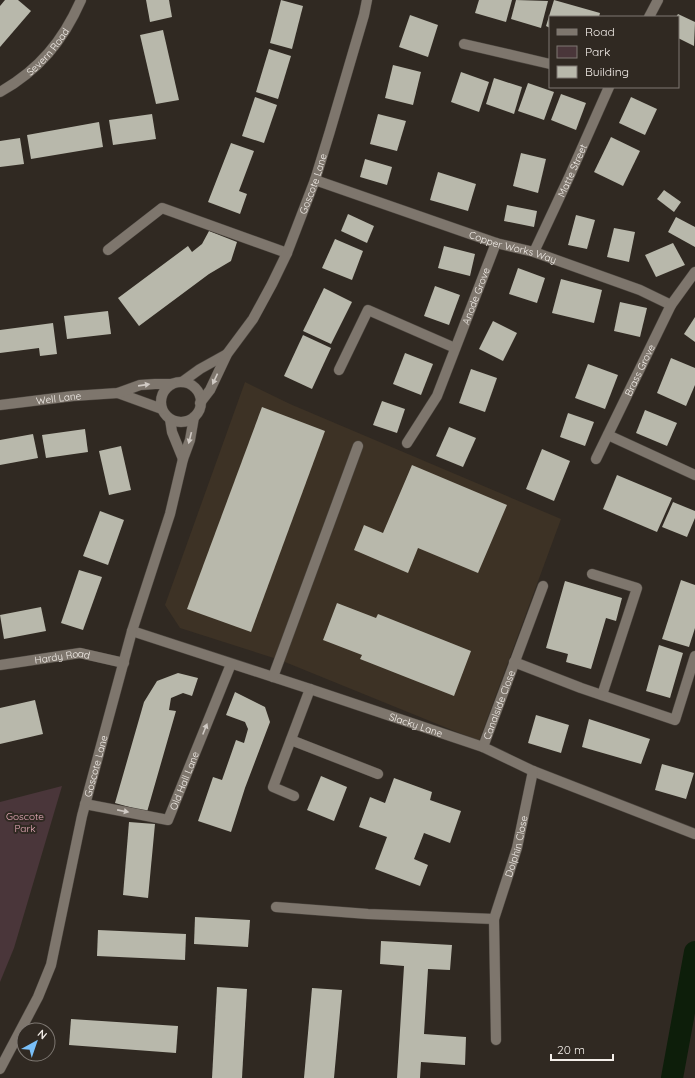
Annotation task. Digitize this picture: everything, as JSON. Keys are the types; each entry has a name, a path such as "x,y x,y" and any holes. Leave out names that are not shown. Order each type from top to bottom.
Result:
{"street":[{"name":"Severn Road","path":"0,92 34,69 51,51 66,28 81,0"},
{"name":"Goscote Lane","path":"200,403 210,390 227,354 253,319 287,253 315,180 341,95 367,0"},
{"path":"650,16 658,0"},
{"path":"464,44 549,64"},
{"name":"Matte Street","path":"534,252 609,88"},
{"name":"Copper Works Way","path":"315,180 496,243 534,252 640,290 671,305"},
{"path":"108,250 162,208 287,253"},
{"name":"Anode Grove","path":"407,443 437,396 496,243"},
{"path":"671,305 695,272"},
{"name":"Brass Grove","path":"596,459 671,305"},
{"path":"339,370 368,310 455,348"},
{"name":"Goscote Lane","path":"177,383 227,354"},
{"path":"177,383 189,384 196,389 200,395 199,411 194,417 187,421 179,422 170,419 165,415 162,409 162,395 166,389 177,383"},
{"name":"Well Lane","path":"0,405 73,396 118,393 140,385 177,383"},
{"name":"Well Lane","path":"118,393 162,409"},
{"name":"Goscote Lane","path":"0,1069 38,996 51,965 85,804 132,631 170,514 183,459 190,440 194,417"},
{"path":"170,419 172,432 183,459"},
{"path":"608,435 695,475"},
{"path":"273,677 358,446"},
{"path":"592,574 637,588 602,695"},
{"name":"Canalside Close","path":"483,747 543,586"},
{"name":"Slacky Lane","path":"132,631 231,664 310,688 483,747 533,771 695,834"},
{"name":"Hardy Road","path":"0,665 80,654 124,663"},
{"name":"Canalside Close","path":"514,662 581,688 675,720 695,656"},
{"name":"Old Hall Lane","path":"85,804 168,820 231,664"},
{"path":"294,796 273,787 310,688"},
{"path":"291,740 378,774"},
{"name":"Dolphin Close","path":"496,1040 494,920 517,848 533,771"},
{"path":"276,907 368,914 494,920"}],"shaded area":[{"path":"245,382 290,404 561,519 479,741 280,660 180,628 165,605"}],"green space":[{"name":"Goscote Park","path":"62,786 14,948 0,982 0,802"}],"building":[{"path":"5,0 18,0 31,11 0,47 0,6"},
{"path":"146,0 169,0 172,17 150,22"},
{"path":"281,0 303,6 292,49 270,43"},
{"path":"479,0 512,0 506,22 475,13"},
{"path":"516,0 548,1 541,28 511,19"},
{"path":"554,0 600,13 599,16 549,16"},
{"path":"678,14 695,22 694,46 679,38 679,16 677,16"},
{"path":"410,15 438,25 428,57 399,47"},
{"path":"549,16 549,28 546,26"},
{"path":"163,30 179,100 156,104 140,35"},
{"path":"269,49 291,56 278,99 256,92"},
{"path":"393,65 421,72 413,105 385,98"},
{"path":"461,72 489,82 479,112 451,102"},
{"path":"494,78 522,87 514,114 486,104"},
{"path":"528,83 554,92 544,120 518,111"},
{"path":"561,94 586,103 576,130 551,120"},
{"path":"255,97 277,105 264,143 242,136"},
{"path":"631,97 657,109 645,135 619,123"},
{"path":"152,114 156,139 113,145 109,120"},
{"path":"378,114 406,121 397,151 370,144"},
{"path":"99,122 103,147 31,159 27,135"},
{"path":"611,137 640,151 623,186 594,172"},
{"path":"20,138 24,164 0,167 0,141"},
{"path":"231,143 254,151 239,191 247,194 240,214 208,202"},
{"path":"521,153 546,159 538,193 513,186"},
{"path":"365,159 392,167 387,185 360,177"},
{"path":"438,172 476,184 468,211 430,200"},
{"path":"664,190 681,202 674,212 657,199"},
{"path":"507,205 537,211 534,227 504,221"},
{"path":"348,214 374,226 367,243 341,231"},
{"path":"576,215 595,220 587,249 568,245"},
{"path":"676,217 695,227 695,247 668,232"},
{"path":"614,228 635,232 629,262 607,257"},
{"path":"209,231 237,242 231,261 209,274 139,326 118,298 188,246 192,252 202,244"},
{"path":"335,239 363,251 352,280 322,268"},
{"path":"673,243 685,265 656,277 645,255"},
{"path":"444,246 475,254 470,276 438,268"},
{"path":"518,268 545,278 537,303 509,294"},
{"path":"561,279 602,290 594,323 552,313"},
{"path":"435,286 460,295 449,325 424,316"},
{"path":"324,288 352,302 331,344 303,331"},
{"path":"620,302 647,308 640,337 614,331"},
{"path":"108,311 111,334 67,339 64,316"},
{"path":"695,317 695,342 684,334"},
{"path":"493,321 517,333 503,361 479,349"},
{"path":"53,323 57,354 40,356 39,348 0,353 0,330"},
{"path":"303,335 331,348 312,389 284,376"},
{"path":"405,353 433,364 421,395 393,384"},
{"path":"671,358 695,368 695,385 686,406 657,393"},
{"path":"588,364 618,375 605,409 575,398"},
{"path":"471,369 497,378 485,412 459,403"},
{"path":"382,401 405,409 397,433 373,425"},
{"path":"262,407 325,431 251,632 187,609"},
{"path":"645,410 677,423 667,446 636,433"},
{"path":"568,413 594,422 585,446 560,437"},
{"path":"449,427 476,438 463,467 436,456"},
{"path":"85,429 88,452 46,458 42,435"},
{"path":"33,434 38,458 0,465 0,440"},
{"path":"121,446 131,490 109,495 99,451"},
{"path":"542,449 570,461 554,501 526,489"},
{"path":"412,465 507,505 478,573 418,548 408,573 354,550 364,525 383,533"},
{"path":"617,475 672,498 657,532 603,509"},
{"path":"673,502 695,511 695,518 687,537 662,527"},
{"path":"100,511 124,520 108,565 83,556"},
{"path":"79,570 102,577 83,630 61,623"},
{"path":"681,580 695,585 695,628 689,647 662,639"},
{"path":"565,581 622,598 616,621 606,618 591,669 566,662 568,654 546,648"},
{"path":"337,603 376,618 378,614 471,651 454,696 360,659 362,655 323,640"},
{"path":"41,607 46,631 4,639 0,615"},
{"path":"659,645 683,653 670,698 646,691"},
{"path":"178,673 198,678 192,696 183,693 171,698 169,710 176,711 147,812 115,803 144,702 157,681"},
{"path":"235,692 265,707 270,722 245,788 231,832 198,821 213,777 222,780 236,740 244,743 248,729 245,722 226,715"},
{"path":"35,700 43,734 0,744 0,708"},
{"path":"536,715 569,725 561,753 528,743"},
{"path":"589,719 650,739 641,764 582,747"},
{"path":"662,764 694,773 686,799 655,790"},
{"path":"321,776 347,787 334,821 307,810"},
{"path":"394,778 432,792 430,800 461,811 450,843 424,833 414,859 428,865 420,886 375,869 387,837 359,827 370,797 385,803"},
{"path":"129,822 155,824 148,898 123,895"},
{"path":"195,917 250,920 248,947 194,944"},
{"path":"98,930 186,934 185,960 97,956"},
{"path":"381,941 452,945 450,970 428,969 424,1034 466,1037 465,1065 421,1062 420,1078 397,1078 404,966 380,964"},
{"path":"217,987 247,989 242,1078 212,1078"},
{"path":"312,988 342,990 334,1078 304,1078"},
{"path":"71,1019 178,1026 176,1053 69,1045"}],"waterway":[{"path":"672,1078 695,952"}]}
